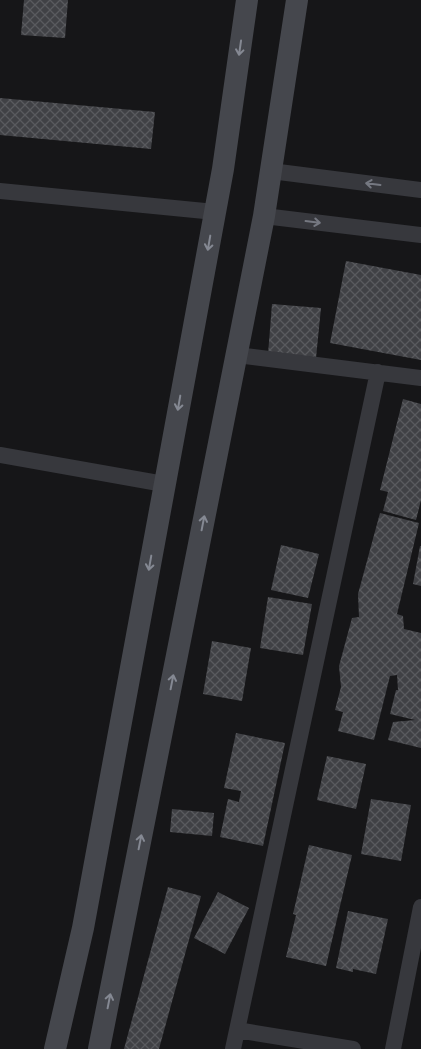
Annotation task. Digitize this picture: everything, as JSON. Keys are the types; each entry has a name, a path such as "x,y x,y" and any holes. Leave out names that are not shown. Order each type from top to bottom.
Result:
{"street":[{"path":"55,1049 83,928 223,169 247,0"},
{"path":"99,1049 264,216 297,0"},
{"path":"271,171 421,190"},
{"path":"0,191 214,212"},
{"path":"264,216 421,236"},
{"path":"237,355 421,378"},
{"path":"233,1049 378,372"},
{"path":"0,454 164,484"},
{"path":"392,1049 421,907"},
{"path":"237,1030 353,1049"}],"building":[{"path":"24,0 68,0 65,38 21,35"},
{"path":"0,98 155,112 151,149 0,135"},
{"path":"346,261 421,275 421,360 330,343"},
{"path":"272,304 321,308 316,358 268,354"},
{"path":"403,399 421,404 421,500 416,520 383,511 388,492 380,490"},
{"path":"380,513 419,523 397,614 403,616 404,629 421,633 421,748 388,740 393,722 415,720 390,714 396,690 398,690 397,675 390,676 374,740 338,731 343,712 335,710 341,687 339,666 352,618 359,617 358,594"},
{"path":"281,545 319,554 308,598 271,590"},
{"path":"421,546 421,586 413,584"},
{"path":"268,597 312,604 303,655 260,648"},
{"path":"212,641 251,648 242,701 203,694"},
{"path":"236,733 285,743 263,846 220,837 228,799 239,802 241,791 224,788"},
{"path":"327,756 366,764 356,809 317,800"},
{"path":"371,799 411,805 401,861 361,854"},
{"path":"172,809 214,813 212,836 170,832"},
{"path":"309,845 352,855 326,966 286,957 296,915 293,914"},
{"path":"168,887 201,896 159,1049 124,1049"},
{"path":"218,892 249,908 225,954 194,938"},
{"path":"348,911 388,919 376,974 353,969 353,972 336,968"}]}
